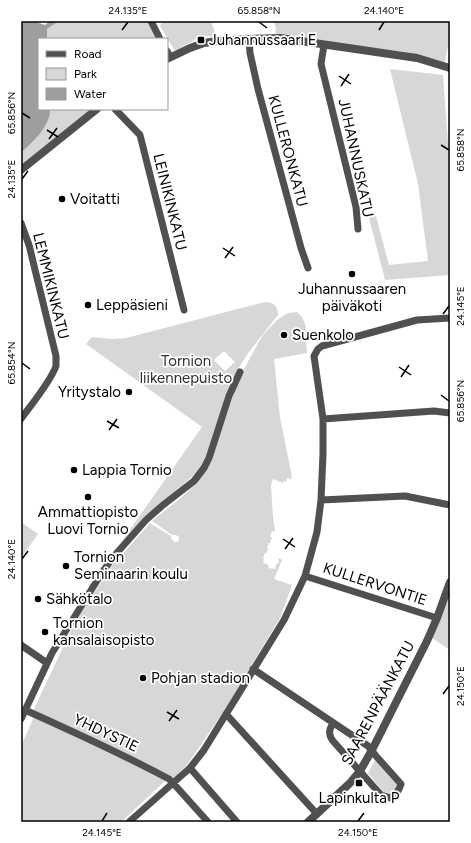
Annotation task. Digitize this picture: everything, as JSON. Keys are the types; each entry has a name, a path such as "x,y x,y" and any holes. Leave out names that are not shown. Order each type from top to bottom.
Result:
{"street":[{"path":"151,21 160,38"},
{"path":"168,56 190,48 217,41 280,38 417,58 450,68"},
{"name":"KULLERONKATU","path":"249,39 250,53 258,89 299,241 308,268"},
{"name":"JUHANNUSKATU","path":"324,45 321,64 356,207 358,229"},
{"path":"21,170 96,110"},
{"name":"LEINIKINKATU","path":"116,110 140,135 184,310"},
{"name":"LEMMIKINKATU","path":"21,223 29,245 56,356 54,371 21,419"},
{"path":"129,822 190,768 204,750 284,620 305,576 317,532 323,454 323,419 314,356 318,349 322,346 417,320 450,318"},
{"path":"21,719 47,663 103,571 146,520 194,481 204,468 229,396 240,372"},
{"path":"323,419 434,411 450,413"},
{"path":"320,500 405,496 450,505"},
{"name":"KULLERVONTIE","path":"305,576 437,618"},
{"name":"SAARENPÄÄNKATU","path":"308,822 360,771 427,641 450,582"},
{"path":"21,645 47,663"},
{"path":"253,669 368,746 401,784 396,795 390,798 381,795 331,737 329,731 333,723"},
{"name":"YHDYSTIE","path":"25,710 135,761 169,779 208,822"},
{"path":"226,714 317,814"},
{"path":"190,768 237,822"}],"green space":[{"path":"59,21 148,21 156,37 47,38 47,29"},
{"path":"163,21 211,21 216,36 200,37 175,51 160,26"},
{"path":"274,21 450,21 450,35 445,62 406,52 275,35 276,29"},
{"path":"390,69 443,75 450,170 450,275 385,280 369,218 376,216 389,265 428,261 418,184"},
{"path":"50,110 93,110 21,166 21,153 33,142"},
{"name":"Tornion liikennepuisto","path":"265,302 274,305 278,312 278,315 249,352 238,369 206,458 198,471 161,502 122,541 202,427 86,344 92,337 113,339 126,338","holes":["224,351 235,362 225,371 214,360"]},
{"path":"297,312 302,317 305,324 307,334 307,353 274,359 280,417 292,477 291,479 287,478 286,482 283,481 283,483 273,479 271,485 275,529 274,532 272,531 270,537 272,538 263,558 263,563 269,565 268,568 270,569 275,569 279,558 282,560 274,579 292,585 280,618 224,711 187,765 174,778 33,711 74,624 111,567 150,523 171,536 172,540 175,542 179,541 179,537 172,535 152,521 185,494 206,470 211,460 239,379 252,354 263,335 277,320 288,313"},
{"path":"21,522 38,534 21,558"},
{"path":"441,597 450,599 450,650 429,636"},
{"path":"34,717 165,781 121,822 21,822 21,746"},
{"path":"375,760 397,785 396,790 391,794 385,794 368,773"}],"water":[{"path":"21,21 36,22 45,25 50,21 59,21 47,29 47,38 38,38 38,110 50,110 50,115 40,133 21,153"}],"place":[{"name":"Juhannussaari E","path":"201,40"},
{"name":"Voitatti","path":"62,199"},
{"name":"Juhannussaaren päiväkoti","path":"352,274"},
{"name":"Leppäsieni","path":"88,305"},
{"name":"Suenkolo","path":"284,335"},
{"name":"Yritystalo","path":"129,392"},
{"name":"Lappia Tornio","path":"74,470"},
{"name":"Ammattiopisto Luovi Tornio","path":"88,497"},
{"name":"Tornion Seminaarin koulu","path":"66,566"},
{"name":"Sähkötalo","path":"38,599"},
{"name":"Tornion kansalaisopisto","path":"45,632"},
{"name":"Pohjan stadion","path":"143,678"},
{"name":"Lapinkulta P","path":"359,783"}]}
